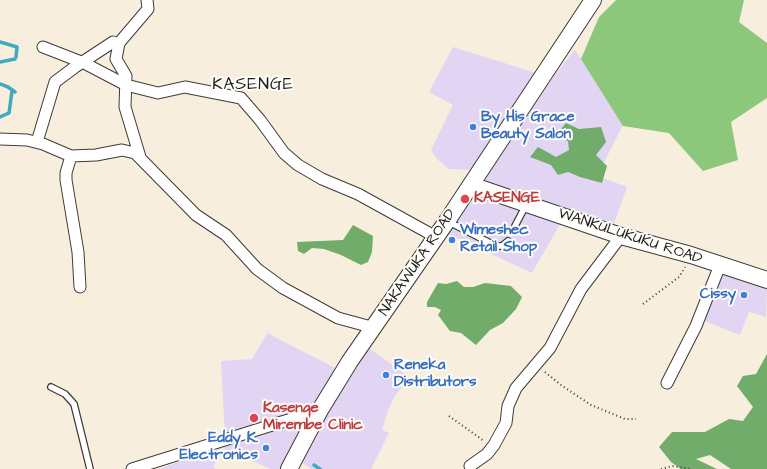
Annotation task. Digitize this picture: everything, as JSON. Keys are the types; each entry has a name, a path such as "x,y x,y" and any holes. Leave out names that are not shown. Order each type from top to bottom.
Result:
{"main road":[{"name":"NAKAWUKA ROAD","path":"289,469 320,410 350,361 375,328 471,185 588,2"},
{"name":"WANKULUKUKU ROAD","path":"471,185 621,236 691,255 767,280"}],"street":[{"path":"140,157 125,108 126,76 116,59 119,43 148,9 147,0"},
{"path":"36,142 55,82 81,62 113,42"},
{"path":"43,47 81,62 126,85 158,93 185,87 241,98 260,120 284,153 298,166 322,180 358,194 436,237"},
{"path":"0,139 13,138 36,142 71,156 96,155 122,150 135,153 196,215 226,235 258,269 282,288 338,318 375,328"},
{"path":"71,156 66,173 66,180 78,252 80,287"},
{"path":"470,466 487,454 494,445 507,419 507,410 512,395 521,381 550,348 581,289 621,236"},
{"path":"667,384 696,326 720,265"},
{"path":"132,469 320,410"}],"lane":[{"path":"515,226 527,203"},
{"path":"447,221 496,246 502,246 508,241"},
{"path":"51,387 65,394 74,404 90,469"}],"path":[{"path":"644,304 679,276 691,255"},
{"path":"537,364 561,385 591,405 625,419 636,419"},
{"path":"449,416 482,440 494,445"},
{"path":"661,469 672,466 691,469"}],"shaded area":[{"path":"453,47 536,73 476,170 449,169 437,159 431,150 453,105 429,92"},
{"path":"575,50 624,123 597,176 627,187 613,226 482,184 556,73"},
{"path":"475,192 563,219 532,273 446,233"},
{"path":"718,272 767,288 766,317 749,312 740,335 700,319"},
{"path":"267,333 337,369 313,405 225,435 221,361 252,359"},
{"path":"369,348 409,377 395,396 388,410 382,430 389,433 371,469 312,469 302,463 315,434"},
{"path":"294,423 301,425 303,431 283,469 271,469 222,448 213,467 216,469 158,469"}],"green space":[{"path":"616,0 744,0 739,22 767,43 767,98 731,122 738,160 703,171 669,133 623,126 581,59 599,17"},
{"path":"566,123 579,129 601,127 606,142 596,155 607,166 602,183 568,172 558,175 551,165 530,157 538,147 556,157 569,150 568,141 554,137 553,130 561,129"},
{"path":"353,225 373,236 372,252 368,262 361,265 341,255 324,249 312,248 304,254 298,251 297,242 343,240"},
{"path":"457,281 464,287 473,287 485,283 511,286 522,297 516,309 503,323 490,330 476,345 461,333 450,331 438,315 441,310 435,307 427,307 427,302 438,283 446,284"},
{"path":"767,354 767,469 731,469 710,455 696,459 717,469 681,469 671,462 659,447 672,432 705,432 729,419 743,421 753,407 737,386 743,376 756,374"}],"waterway":[{"path":"0,42 17,47 16,57"},
{"path":"0,62 15,59"},
{"path":"0,84 15,92"},
{"path":"0,117 9,113 12,91"},
{"path":"314,465 320,469"}],"place":[{"name":"By His Grace Beauty Salon","path":"473,127"},
{"name":"KASENGE","path":"465,199"},
{"name":"Wimeshec Retail Shop","path":"452,240"},
{"name":"Cissy","path":"744,295"},
{"name":"Reneka Distributors","path":"386,375"},
{"name":"Kasenge Mirembe Clinic","path":"254,418"},
{"name":"Eddy K. Electronics","path":"266,448"}],"district":[{"name":"KASENGE","path":"253,85"}]}
